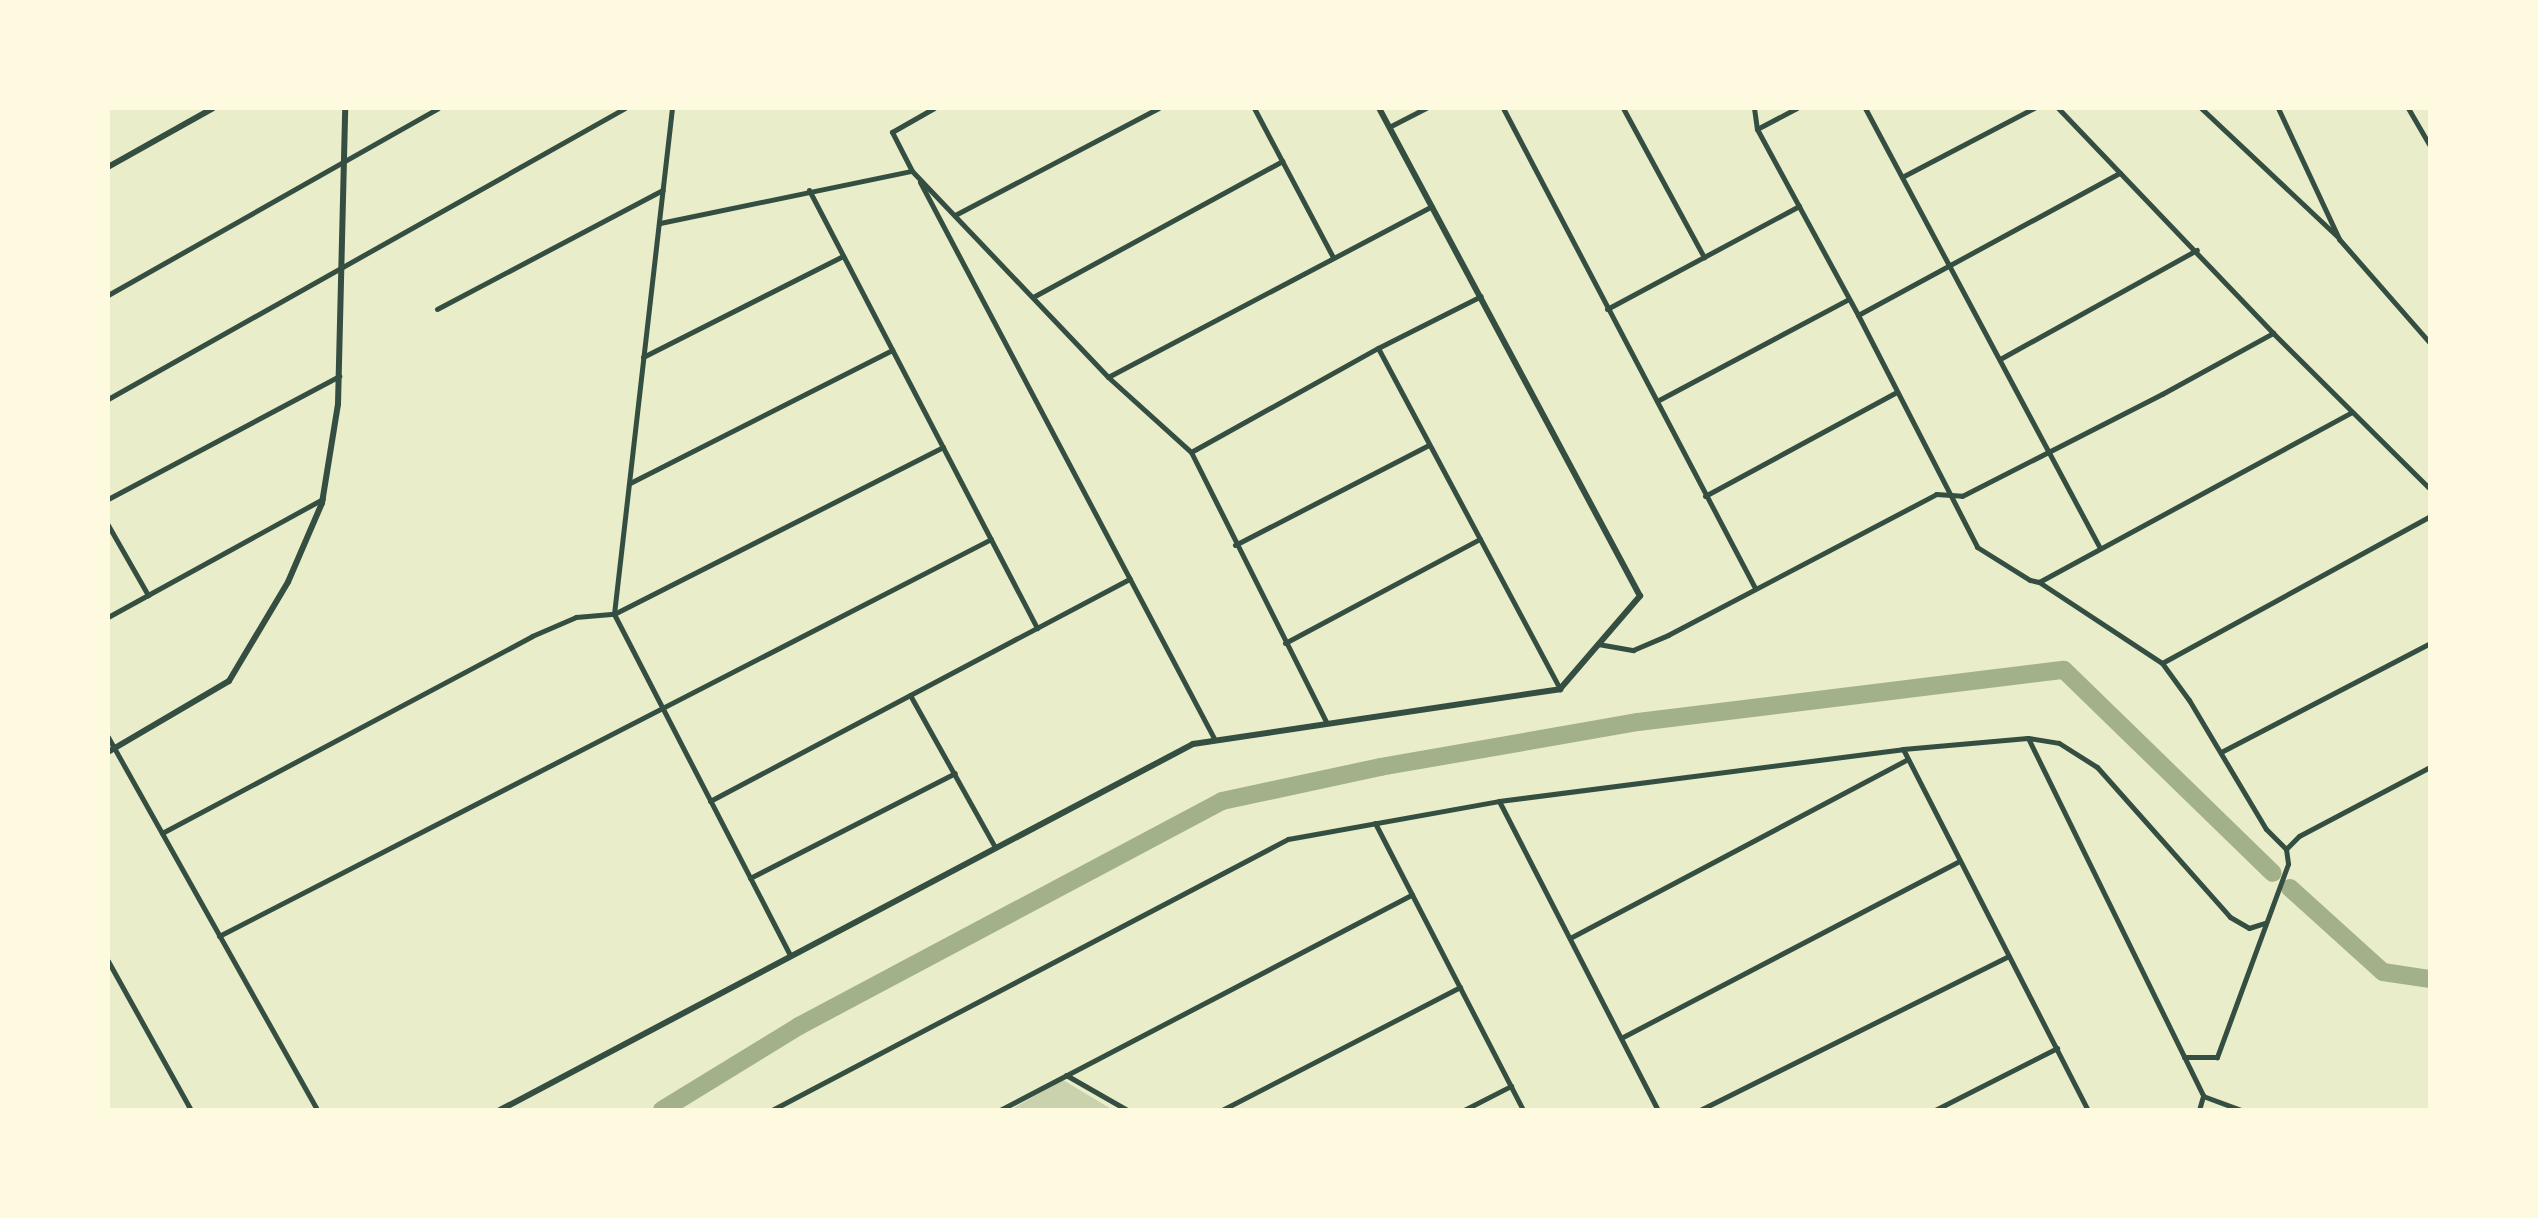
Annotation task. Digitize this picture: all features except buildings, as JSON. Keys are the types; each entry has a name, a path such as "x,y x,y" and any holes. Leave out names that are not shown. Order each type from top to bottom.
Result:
{"street":[{"path":"108,167 213,108"},
{"path":"111,750 229,681 288,582 323,499 332,453 339,376 345,108"},
{"path":"108,295 438,108"},
{"path":"108,399 625,108"},
{"path":"672,108 614,614 790,955"},
{"path":"934,108 892,132 912,171 1108,377 1191,452 1327,723"},
{"path":"955,215 1159,108"},
{"path":"1254,108 1333,257"},
{"path":"500,1110 1193,744 1560,689 1640,596 1379,108"},
{"path":"1389,127 1426,108"},
{"path":"1503,108 1755,588"},
{"path":"1623,108 1704,257"},
{"path":"1754,108 1757,129 1858,315 1895,393 1977,547 1993,560 2039,582 2162,663 2221,752 2266,829 2286,849 2288,864 2217,1057 2184,1057"},
{"path":"1757,129 1797,108"},
{"path":"1865,108 2099,546"},
{"path":"1902,177 2034,108"},
{"path":"2058,108 2273,333 2430,489"},
{"path":"2201,108 2264,172 2339,239 2430,343"},
{"path":"2278,108 2339,239"},
{"path":"2408,108 2430,146"},
{"path":"1033,297 1282,161"},
{"path":"660,223 912,171"},
{"path":"1858,315 2120,173"},
{"path":"918,178 1215,740"},
{"path":"437,309 663,190"},
{"path":"809,190 1037,628"},
{"path":"1108,377 1432,206"},
{"path":"1607,309 1799,206"},
{"path":"2000,359 2197,250"},
{"path":"642,357 843,256"},
{"path":"1191,452 1378,348 1481,296"},
{"path":"1657,401 1849,299"},
{"path":"1598,644 1633,650 1668,635 1936,494 1962,496 2273,333"},
{"path":"1378,348 1560,689"},
{"path":"629,483 892,350"},
{"path":"108,499 339,376"},
{"path":"1705,496 1895,393"},
{"path":"2039,582 2099,546 2352,412"},
{"path":"1235,545 1429,445"},
{"path":"162,833 532,636 576,617 614,614 943,447"},
{"path":"108,617 323,499"},
{"path":"2162,663 2430,516"},
{"path":"108,525 148,595"},
{"path":"219,936 660,706 991,539"},
{"path":"1285,643 1480,539"},
{"path":"710,801 1130,579"},
{"path":"2221,752 2430,643"},
{"path":"910,695 995,847"},
{"path":"108,737 111,750 162,833 317,1110"},
{"path":"2028,738 2203,1096 2199,1110"},
{"path":"772,1110 1288,839 1499,801 1903,749 2028,738 2059,743 2097,767 2230,917 2249,928 2265,922"},
{"path":"1903,749 2088,1110"},
{"path":"1570,938 1908,759"},
{"path":"2286,849 2299,836 2430,767"},
{"path":"750,878 955,773"},
{"path":"1499,801 1658,1110"},
{"path":"1375,823 1523,1110"},
{"path":"1621,1038 1960,861"},
{"path":"1000,1110 1412,895"},
{"path":"1700,1110 2009,956"},
{"path":"108,961 191,1110"},
{"path":"1222,1110 1460,987"},
{"path":"1935,1110 2057,1048"},
{"path":"1066,1075 1127,1110"},
{"path":"1464,1110 1511,1086"},
{"path":"2203,1096 2241,1110"}],"green space":[{"path":"1063,1080 1113,1110 1010,1110"}],"waterway":[{"path":"662,1110 799,1026 1222,801 1380,767 1638,722 2064,670 2273,873"},
{"path":"2290,888 2383,972 2430,979"}]}
